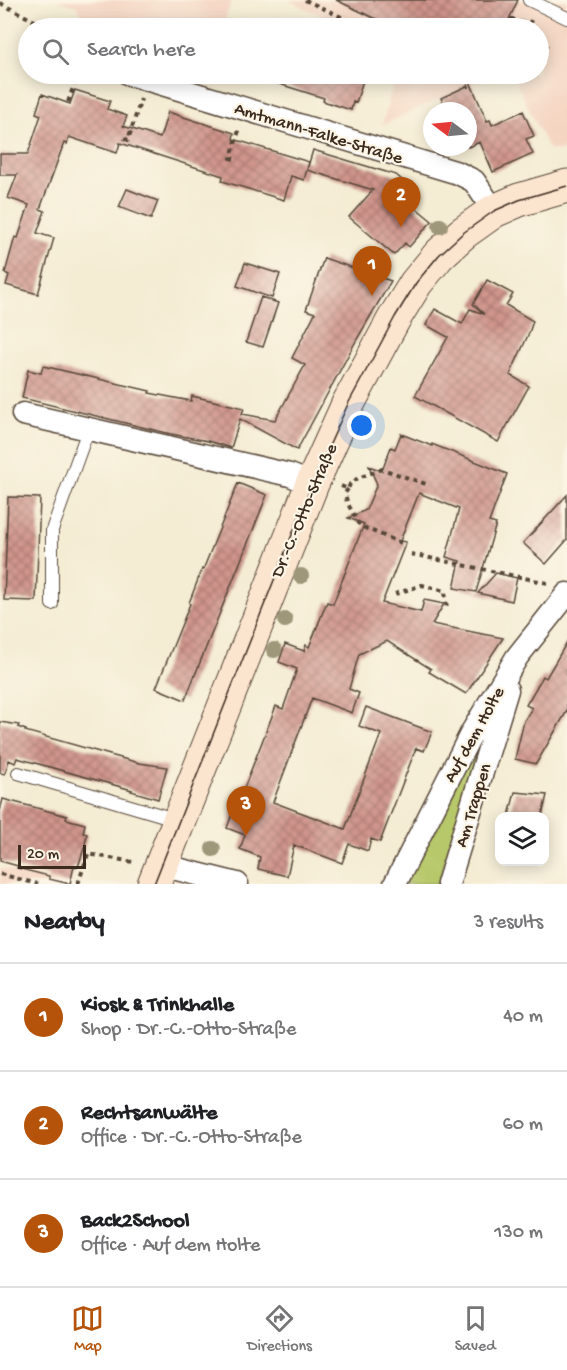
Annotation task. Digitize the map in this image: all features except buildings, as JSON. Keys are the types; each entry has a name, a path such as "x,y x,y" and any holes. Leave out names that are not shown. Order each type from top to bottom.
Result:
{"street":[{"name":"Amtmann-Falke-Straße","path":"165,84 458,173 474,182 494,211"},
{"name":"Dr.-C.-Otto-Straße","path":"157,875 178,820 325,484 348,404 395,317 416,282 463,232 494,211 531,195 567,186"},
{"path":"23,414 290,474 325,484"},
{"name":"Auf dem Holte","path":"394,884 464,746 517,657 562,590"},
{"name":"Am Trappen","path":"448,884 517,657"},
{"path":"157,875 237,884"}],"lane":[{"path":"529,0 567,18"},
{"path":"52,603 52,530 88,430"},
{"path":"18,773 178,820"}],"path":[{"path":"305,0 344,18"},
{"path":"0,3 29,18"},
{"path":"68,102 74,84"},
{"path":"124,138 128,140 138,84"},
{"path":"234,159 231,158 231,151 239,130"},
{"path":"406,545 358,523 345,493 350,484 358,478 382,469 426,484"},
{"path":"325,484 348,489"},
{"path":"411,554 562,590"},
{"path":"395,594 422,585 445,591 447,610"},
{"path":"78,884 88,854 157,875"},
{"path":"0,874 38,884"}],"shaded area":[{"path":"58,0 232,0 226,18 83,18 77,6"},
{"path":"288,0 567,0 567,150 549,150 517,84 549,84 549,18 327,18"},
{"path":"393,84 470,84 432,102 423,102 423,106 382,125"},
{"path":"0,868 33,876 67,884 0,884"}],"green space":[{"path":"482,740 439,884 400,884 468,749"}],"tram line":[{"path":"154,884 312,484 348,404 395,317 416,283 439,255 463,233 494,211 519,200 567,186"}],"place":[{"name":"Rechtsanwälte","path":"401,227"},
{"name":"Kiosk & Trinkhalle","path":"372,296"},
{"name":"Back2School","path":"246,836"}]}
